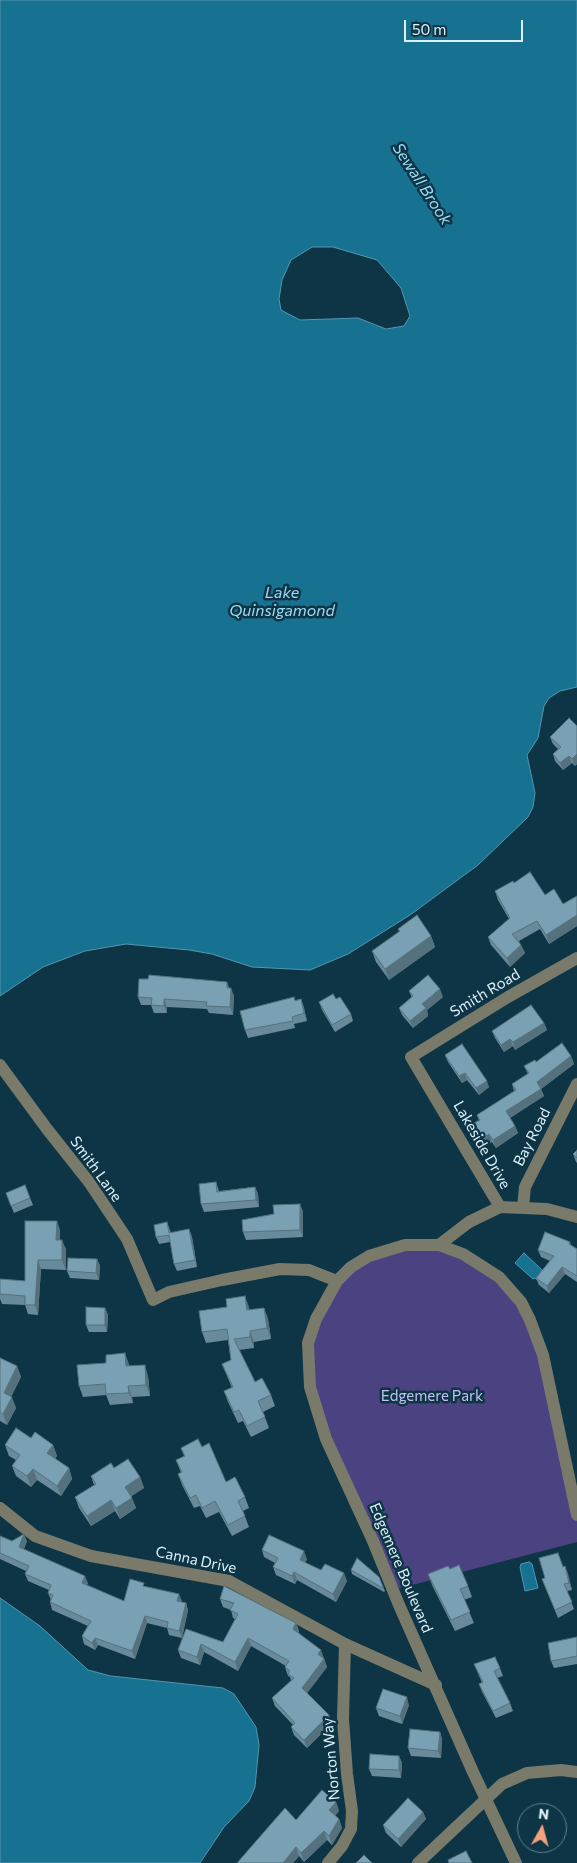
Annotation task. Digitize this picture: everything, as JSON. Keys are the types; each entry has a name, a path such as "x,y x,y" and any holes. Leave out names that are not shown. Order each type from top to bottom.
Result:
{"street":[{"name":"Smith Road","path":"410,1058 508,997 577,958"},
{"name":"Lakeside Drive","path":"410,1058 500,1207 547,1209 577,1217"},
{"name":"Smith Lane","path":"0,1065 89,1182 127,1239 153,1300 169,1292 280,1269 309,1270 337,1281"},
{"name":"Bay Road","path":"523,1207 525,1187 577,1084"},
{"path":"439,1245 469,1222 500,1207"},
{"path":"337,1281 351,1267 382,1252 405,1245 439,1245 463,1254 498,1277 515,1295 530,1320 543,1356 577,1515"},
{"name":"Edgemere Boulevard","path":"337,1281 312,1329 307,1357 310,1387 326,1439 373,1541 399,1605 486,1800 516,1863"},
{"name":"Canna Drive","path":"0,1508 34,1536 91,1556 229,1581 345,1644 436,1685"},
{"name":"Norton Way","path":"328,1863 342,1846 351,1829 352,1811 343,1719 345,1644"},
{"path":"418,1863 502,1784 528,1773 562,1770 577,1772"}],"green space":[{"name":"Edgemere Park","path":"439,1245 474,1260 528,1316 577,1516 577,1542 393,1590 326,1439 308,1371 311,1329 351,1267 389,1249"}],"water":[{"name":"Lake Quinsigamond","path":"0,0 577,0 577,687 560,691 549,698 544,706 538,738 527,755 535,793 533,807 528,817 478,865 410,915 348,954 310,970 252,967 212,954 126,944 85,951 43,967 0,996","holes":["312,247 333,247 377,260 401,288 410,316 404,326 386,329 358,318 300,320 281,310 279,299 282,280 291,260"]},
{"path":"524,1253 542,1270 540,1273 542,1274 537,1280 533,1279 515,1263"},
{"path":"529,1562 532,1564 538,1588 525,1591 520,1567 521,1564"},
{"path":"0,1598 40,1626 88,1670 111,1676 223,1688 234,1694 256,1727 259,1745 255,1787 249,1801 224,1827 200,1863 0,1863"}],"building":[{"path":"569,718 577,726 577,754 572,759 569,756 560,763 553,754 561,747 550,737"},
{"path":"530,872 545,895 554,889 563,904 577,896 577,915 546,935 537,921 512,934 521,945 507,958 488,937 510,918 495,891 513,881 514,883"},
{"path":"417,915 431,936 385,969 372,951 400,931 398,929"},
{"path":"149,975 227,982 227,988 231,988 230,1007 206,1006 207,1002 164,999 164,1006 151,1005 152,998 138,997 139,979 148,979"},
{"path":"428,975 440,989 422,1004 426,1008 410,1021 399,1008 413,996 409,991"},
{"path":"333,994 336,999 340,997 351,1014 332,1025 319,1002"},
{"path":"294,997 295,1001 301,999 304,1013 292,1017 293,1021 245,1030 240,1011"},
{"path":"531,1005 544,1023 513,1042 510,1039 501,1045 492,1031"},
{"path":"562,1043 571,1056 537,1082 541,1089 506,1111 515,1126 493,1140 489,1134 483,1138 474,1123 480,1120 477,1115 516,1090 512,1084 529,1073 524,1066 535,1060 536,1062"},
{"path":"462,1044 487,1081 476,1088 465,1073 459,1076 445,1055"},
{"path":"577,1150 577,1158 573,1154"},
{"path":"216,1182 217,1192 255,1187 256,1200 201,1204 199,1184"},
{"path":"25,1185 30,1198 11,1206 6,1193"},
{"path":"300,1204 300,1230 243,1232 242,1220 274,1214 273,1205"},
{"path":"25,1221 57,1221 56,1240 62,1240 62,1260 38,1260 35,1305 25,1305 25,1296 0,1294 0,1279 25,1281"},
{"path":"167,1222 169,1233 189,1229 195,1260 174,1264 169,1235 156,1237 154,1225"},
{"path":"545,1232 570,1242 569,1244 577,1249 577,1276 562,1267 547,1286 536,1278 554,1256 538,1250"},
{"path":"68,1258 97,1259 96,1273 67,1271"},
{"path":"245,1296 247,1310 264,1308 267,1328 250,1331 250,1337 234,1339 255,1382 262,1378 271,1395 258,1401 265,1417 247,1426 239,1410 234,1412 224,1391 233,1387 222,1364 231,1360 227,1329 202,1332 199,1311 227,1307 226,1299"},
{"path":"86,1307 105,1308 105,1325 86,1325"},
{"path":"125,1353 126,1366 145,1365 146,1385 128,1386 129,1393 106,1394 105,1384 79,1386 77,1365 106,1363 106,1355"},
{"path":"0,1358 17,1366 4,1393 12,1397 3,1414 0,1412"},
{"path":"16,1428 31,1438 35,1432 53,1445 47,1453 69,1468 57,1486 33,1469 27,1476 12,1466 20,1455 5,1445"},
{"path":"198,1439 202,1447 209,1443 226,1482 235,1477 245,1497 238,1501 245,1516 228,1525 215,1501 202,1508 196,1495 190,1498 178,1474 182,1472 176,1460 185,1456 181,1448"},
{"path":"128,1459 140,1477 125,1487 132,1498 116,1508 111,1500 87,1516 75,1497 96,1484 91,1476 111,1463 114,1468"},
{"path":"24,1534 19,1547 85,1576 82,1583 124,1601 130,1579 144,1583 143,1586 179,1594 177,1601 186,1603 179,1631 167,1628 168,1622 145,1616 132,1651 95,1638 92,1643 82,1636 91,1621 50,1602 53,1595 48,1593 51,1585 25,1574 29,1566 0,1553 0,1536 12,1541"},
{"path":"269,1535 304,1551 300,1560 321,1570 325,1564 344,1573 333,1594 294,1572 292,1576 273,1567 278,1558 262,1550"},
{"path":"558,1553 563,1567 565,1566 569,1583 564,1584 572,1602 555,1610 542,1579 545,1578 539,1558"},
{"path":"357,1558 379,1577 383,1588 351,1570"},
{"path":"459,1565 468,1586 460,1589 470,1612 451,1620 428,1574 448,1566 450,1569"},
{"path":"224,1586 296,1623 293,1629 321,1650 318,1654 324,1659 302,1688 329,1715 304,1740 291,1727 295,1723 272,1698 294,1678 288,1674 290,1671 285,1667 289,1661 248,1638 235,1662 201,1644 197,1657 178,1650 186,1629 223,1642 238,1614 230,1610 234,1603 220,1599"},
{"path":"577,1637 577,1656 551,1661 548,1643"},
{"path":"495,1657 500,1668 494,1671 510,1703 493,1711 479,1684 483,1682 474,1664"},
{"path":"383,1689 407,1697 400,1716 376,1708"},
{"path":"410,1729 440,1732 438,1751 408,1748"},
{"path":"370,1754 399,1756 399,1770 369,1769"},
{"path":"322,1790 336,1802 329,1810 339,1819 329,1836 324,1831 301,1853 296,1847 283,1863 237,1863 285,1808 296,1820"},
{"path":"408,1798 423,1812 398,1839 383,1825"},
{"path":"466,1851 472,1863 449,1863 448,1860"},
{"path":"364,1855 372,1863 356,1863"}],"water label":[{"name":"Sewall Brook","path":"422,184"}]}
